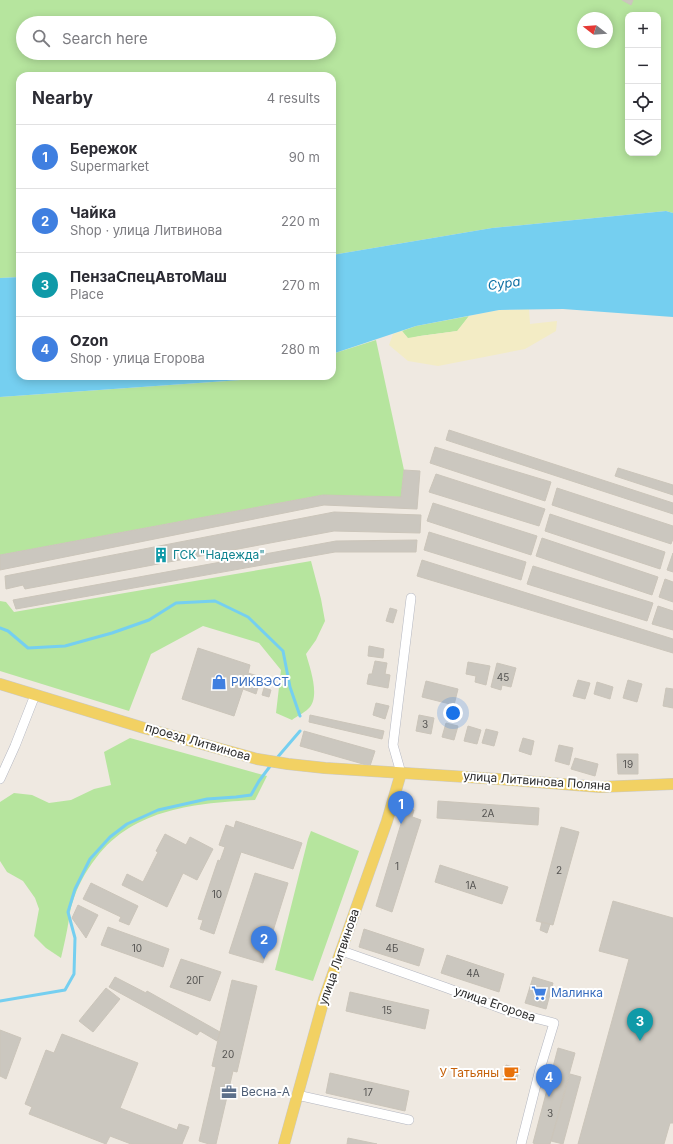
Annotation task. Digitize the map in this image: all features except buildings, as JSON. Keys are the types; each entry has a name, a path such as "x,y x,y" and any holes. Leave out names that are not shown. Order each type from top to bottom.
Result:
{"main road":[{"name":"проезд Литвинова","path":"0,684 35,696 144,728 257,759 310,766 401,773"},
{"name":"улица Литвинова Поляна","path":"401,773 600,787 673,784"},
{"name":"улица Литвинова","path":"284,1144 324,999 387,821 401,773"}],"street":[{"path":"401,773 393,745 411,598"},
{"path":"0,779 35,696"},
{"name":"улица Егорова","path":"342,951 511,1012 554,1023 540,1069 521,1144"},
{"path":"297,1095 409,1120"}],"green space":[{"path":"0,0 673,0 673,213 666,211 492,228 336,254 336,72 16,72 16,277 0,278"},
{"path":"469,316 458,331 408,339 402,331 416,326"},
{"path":"376,340 404,470 401,497 323,495 0,555 0,397 241,380 336,380 336,353"},
{"path":"311,561 325,621 316,640 306,654 312,675 314,690 312,704 292,720 276,713 281,670 259,643 203,626 151,654 129,711 0,671 0,601 6,602 14,612"},
{"path":"130,738 267,776 255,800 211,803 168,811 148,818 129,828 111,841 92,863 76,892 71,908 61,958 46,948 34,936 39,909 35,898 23,881 7,872 0,861 0,802 14,793 32,795 49,803 71,800 94,789 111,785 104,752"},
{"path":"311,831 359,851 313,981 275,970"}],"sand":[{"path":"529,309 530,324 557,321 556,331 525,349 438,366 408,361 389,345 393,334 402,331 408,338 457,331 469,316 499,310"}],"water":[{"name":"Сура","path":"666,211 673,213 673,317 563,309 499,310 416,326 336,353 336,254 492,228"},
{"path":"16,277 16,380 241,380 0,397 0,278"}],"waterway":[{"path":"0,628 8,631 28,648 65,646 112,633 149,620 176,603 215,601 248,617 283,651 290,687 300,716"},
{"path":"276,759 300,731"},
{"path":"0,1001 65,990 74,974 75,938 68,912 75,889 90,859 110,837 127,824 158,810 207,799 251,795 271,765"}],"place":[{"name":"ГСК \"Надежда\"","path":"161,555"},
{"name":"РИКВЭСТ","path":"219,682"},
{"name":"Бережок","path":"401,824"},
{"name":"Чайка","path":"264,959"},
{"name":"Малинка","path":"539,993"},
{"name":"ПензаСпецАвтоМаш","path":"640,1041"},
{"name":"У Татьяны","path":"511,1073"},
{"name":"Весна-А","path":"229,1092"},
{"name":"Ozon","path":"549,1097"}]}
